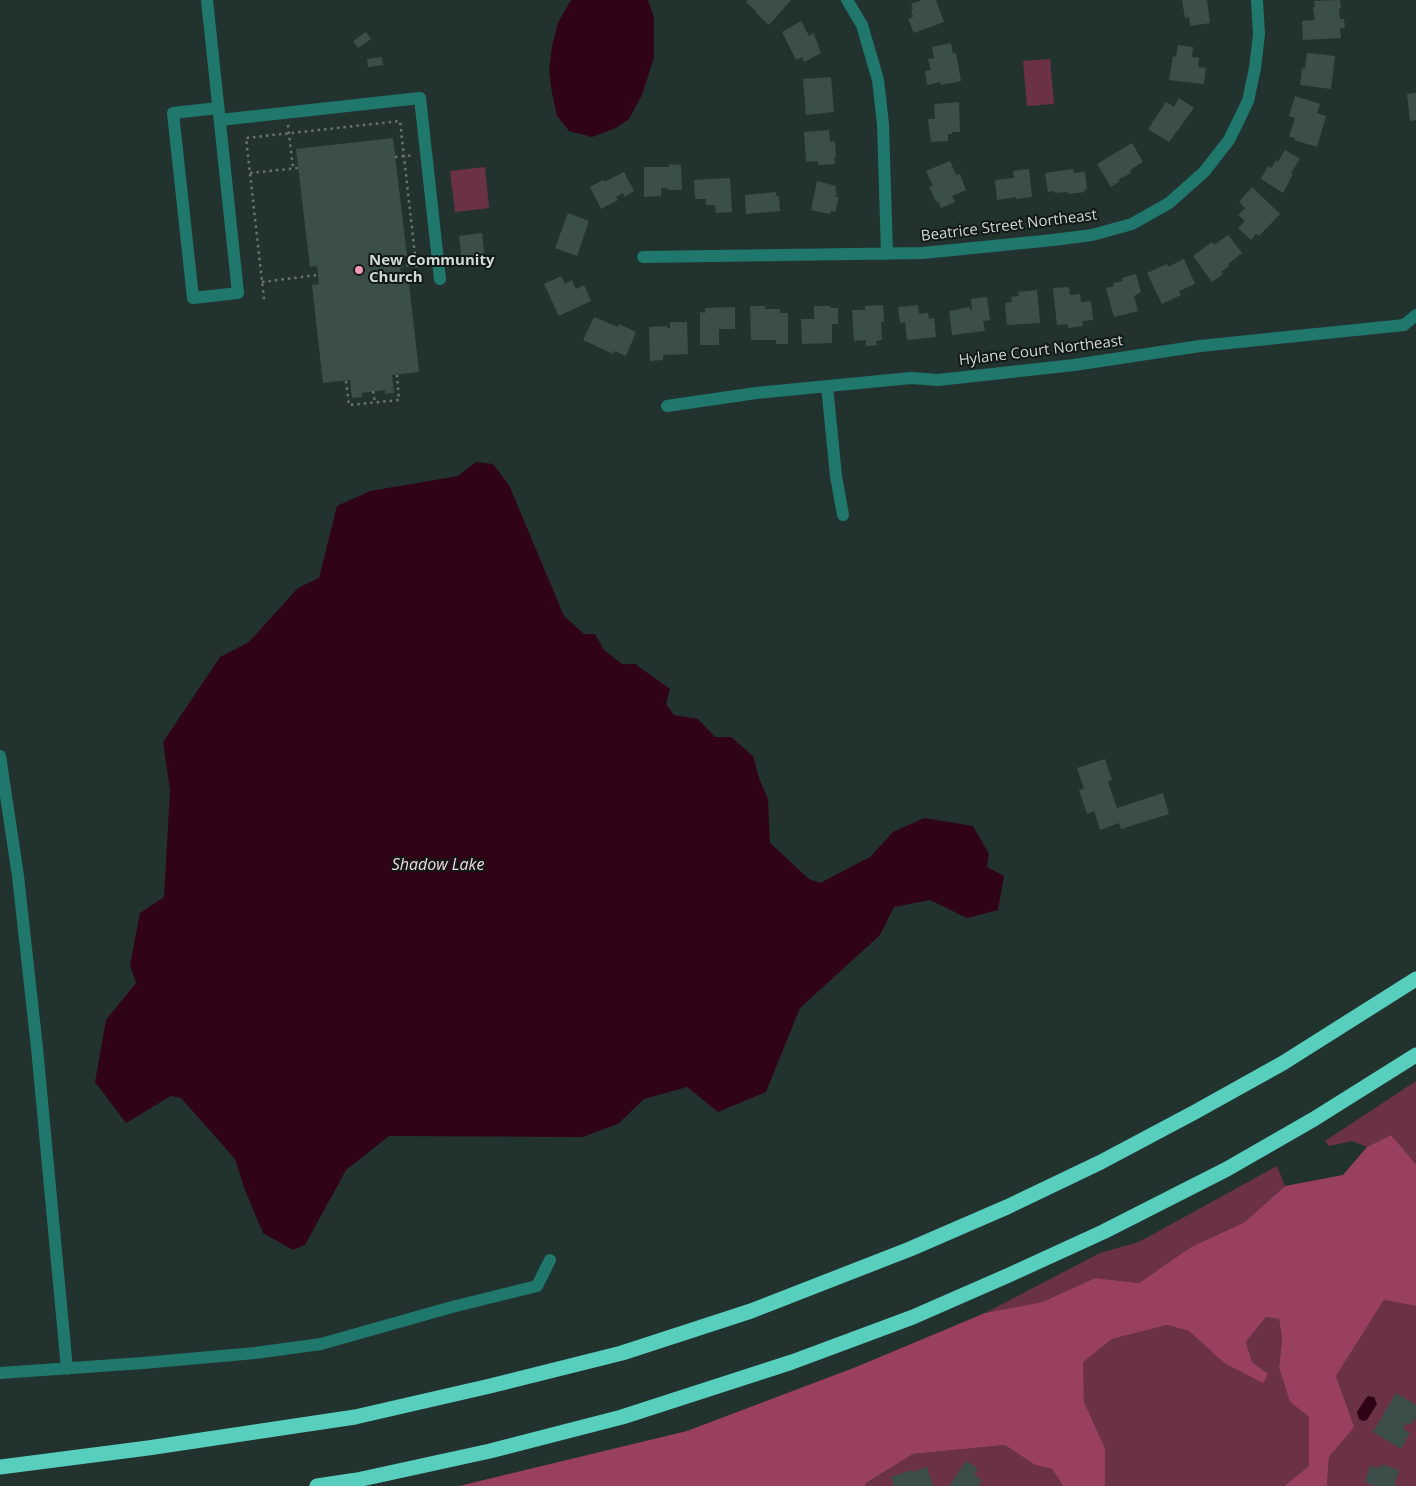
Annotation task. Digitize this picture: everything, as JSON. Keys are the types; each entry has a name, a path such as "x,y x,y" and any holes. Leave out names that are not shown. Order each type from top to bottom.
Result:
{"highway":[{"path":"0,1466 148,1448 355,1418 622,1353 751,1311 910,1250 1007,1207 1101,1162 1283,1063 1416,979"},
{"path":"317,1486 357,1480 490,1451 622,1417 792,1362 913,1316 1094,1236 1227,1169 1314,1119 1416,1055"}],"street":[{"path":"207,0 219,114 238,293 193,298 174,113 219,114 420,98 440,279"},
{"path":"847,0 862,26 878,80 883,124 887,254"},
{"name":"Beatrice Street Northeast","path":"644,257 923,254 1092,235 1132,224 1169,203 1204,172 1229,140 1248,101 1256,68 1259,34 1257,0"},
{"name":"Hylane Court Northeast","path":"667,406 756,393 911,378 938,380 1074,365 1200,346 1404,325 1416,316"},
{"path":"827,386 836,476 844,515"},
{"path":"0,756 18,876 37,1048 67,1369"},
{"path":"0,1373 255,1353 321,1344 538,1286 550,1260"}],"path":[{"path":"264,299 246,138 289,133 400,121 418,282"},
{"path":"289,133 293,168"},
{"path":"395,157 404,156"},
{"path":"250,173 298,168"},
{"path":"400,266 416,264"},
{"path":"262,282 318,275"},
{"path":"346,380 349,405 399,400 397,375"},
{"path":"373,391 375,402"}],"shaded area":[{"path":"1050,59 1054,104 1027,106 1023,61"},
{"path":"485,167 489,208 455,212 450,171"},
{"path":"1416,1081 1416,1164 1391,1135 1367,1147 1352,1141 1329,1146 1325,1141"},
{"path":"1391,1135 1416,1164 1416,1306 1384,1300 1336,1376 1354,1427 1329,1457 1327,1486 1284,1486 1309,1466 1309,1417 1290,1402 1279,1368 1282,1339 1279,1319 1266,1317 1246,1342 1252,1362 1268,1374 1263,1383 1224,1363 1189,1331 1167,1325 1112,1339 1083,1362 1084,1402 1105,1448 1105,1486 1063,1486 1052,1469 1035,1465 1005,1445 913,1454 866,1483 865,1486 459,1486 687,1431 856,1367 985,1313 1042,1302 1095,1278 1139,1283 1191,1247 1245,1222 1285,1186 1343,1175 1367,1147"},
{"path":"1277,1166 1285,1186 1245,1222 1191,1247 1139,1283 1095,1278 1042,1302 985,1313 1100,1253 1139,1242"},
{"path":"1384,1300 1416,1306 1416,1486 1327,1486 1329,1457 1353,1427 1336,1376"},
{"path":"1266,1317 1279,1319 1282,1339 1279,1368 1290,1402 1309,1417 1309,1466 1284,1486 1105,1486 1105,1448 1084,1402 1082,1362 1112,1339 1167,1325 1189,1331 1224,1363 1268,1374 1252,1362 1246,1342"},
{"path":"1005,1445 1035,1465 1052,1469 1063,1486 865,1486 866,1483 913,1454"}],"water":[{"path":"572,0 648,0 654,17 654,57 642,95 629,119 616,128 592,137 569,131 557,116 552,93 549,70 552,46 558,23"},
{"name":"Shadow Lake","path":"476,462 493,464 509,485 564,616 584,634 595,634 604,650 622,664 635,664 670,689 666,704 674,715 698,719 715,737 731,737 753,756 759,778 768,799 770,843 809,879 820,883 870,857 893,832 924,818 973,826 989,854 987,867 1004,876 998,910 967,918 930,900 894,907 880,935 800,1008 766,1092 718,1112 687,1087 644,1099 618,1124 583,1137 389,1136 346,1170 305,1245 293,1250 263,1233 245,1190 235,1159 181,1098 171,1096 126,1123 95,1082 106,1020 136,983 130,965 140,913 164,897 170,790 163,742 220,657 249,642 298,588 319,578 337,506 370,491 458,476"},
{"path":"1368,1396 1374,1397 1377,1404 1367,1420 1363,1421 1359,1419 1357,1412"}],"building":[{"path":"748,0 791,0 769,25 746,2"},
{"path":"922,0 936,0 944,22 914,33 908,19 913,17 911,4"},
{"path":"1182,0 1207,0 1210,23 1190,26 1189,17 1185,18"},
{"path":"1340,0 1340,19 1344,19 1345,28 1340,28 1341,38 1303,40 1302,21 1315,20 1314,1"},
{"path":"801,21 809,36 813,33 821,53 804,62 802,57 796,60 782,32"},
{"path":"366,32 371,39 358,48 353,41"},
{"path":"951,43 953,54 956,53 961,81 941,85 940,82 927,85 925,71 931,70 928,59 934,58 932,47"},
{"path":"1178,45 1193,47 1192,57 1199,58 1198,67 1206,68 1204,84 1169,80 1173,56 1176,57"},
{"path":"1307,53 1335,56 1331,89 1300,85 1302,68 1305,69"},
{"path":"382,57 383,65 368,67 367,59"},
{"path":"831,77 834,112 806,115 803,79"},
{"path":"1416,93 1416,120 1410,121 1407,94"},
{"path":"1295,96 1320,104 1317,113 1326,116 1317,147 1289,137 1295,118 1289,116"},
{"path":"1179,98 1194,108 1169,142 1148,129 1166,102 1174,107"},
{"path":"959,102 960,132 948,134 948,141 931,142 928,119 935,119 934,104"},
{"path":"829,130 830,142 835,141 835,164 818,165 818,161 806,162 804,132"},
{"name":"New Community Church","path":"393,138 407,256 399,257 401,274 408,274 419,372 392,375 394,393 385,394 385,390 362,393 362,397 352,398 350,380 323,383 312,285 319,284 317,266 310,267 296,149"},
{"path":"1132,143 1143,162 1130,170 1131,173 1118,180 1120,181 1111,187 1097,164"},
{"path":"1285,150 1300,159 1291,173 1293,174 1283,193 1261,179 1268,166 1271,168 1276,160 1278,162"},
{"path":"950,161 956,175 960,174 966,190 952,196 955,202 941,208 929,187 933,186 926,171"},
{"path":"669,164 681,165 682,190 661,188 661,196 644,197 644,167 669,167"},
{"path":"1029,169 1032,197 997,200 995,180 1014,178 1013,171"},
{"path":"1073,169 1074,173 1085,172 1087,189 1084,190 1085,192 1068,194 1067,192 1048,192 1045,173"},
{"path":"624,172 634,191 624,197 623,193 616,197 618,200 601,209 590,187"},
{"path":"730,178 732,212 716,213 715,205 706,205 706,199 695,199 694,180"},
{"path":"817,181 836,186 836,197 839,197 835,212 831,211 830,214 811,210"},
{"path":"1252,187 1280,214 1259,236 1256,234 1251,240 1238,228 1245,221 1238,215 1245,208 1239,202"},
{"path":"776,192 776,196 779,196 780,211 746,214 745,195"},
{"path":"568,213 589,221 577,256 555,248"},
{"path":"482,233 485,260 462,263 459,236"},
{"path":"1228,235 1242,253 1228,264 1229,266 1221,272 1223,274 1212,282 1193,256 1212,242 1214,245"},
{"path":"1184,259 1195,284 1179,291 1181,295 1162,304 1147,273 1167,264 1168,267"},
{"path":"1136,274 1141,292 1134,296 1138,311 1114,317 1106,288 1114,286 1113,283 1123,281 1122,278"},
{"path":"561,276 565,284 572,280 576,289 584,285 591,301 559,316 544,284"},
{"path":"1069,287 1070,295 1080,294 1081,302 1091,301 1093,320 1082,321 1083,326 1068,328 1068,324 1057,325 1053,288"},
{"path":"1037,290 1040,323 1007,325 1005,303 1012,302 1011,297 1019,296 1018,292"},
{"path":"987,297 990,320 983,321 985,331 952,335 949,311 970,307 970,310 972,309 971,299"},
{"path":"883,305 884,322 881,322 882,340 876,341 877,345 866,346 866,340 854,341 852,310 865,310 865,306"},
{"path":"918,305 919,314 928,313 929,319 934,318 936,337 907,340 905,322 900,323 898,307"},
{"path":"750,306 765,306 765,309 780,309 780,313 788,313 788,344 776,344 776,340 751,340"},
{"path":"814,306 838,308 838,324 832,324 832,343 802,344 801,319 814,319"},
{"path":"735,307 735,329 719,329 719,345 700,345 700,312 705,313 705,308"},
{"path":"594,317 618,327 619,324 636,332 626,356 614,351 613,354 583,340"},
{"path":"670,322 687,322 688,354 663,355 663,360 650,361 649,327 667,326 667,328 670,328"},
{"path":"1105,759 1112,780 1108,782 1117,808 1163,793 1169,814 1121,829 1119,823 1100,830 1094,811 1087,814 1079,790 1084,789 1077,768"},
{"path":"1396,1393 1416,1405 1416,1417 1411,1425 1407,1422 1403,1429 1410,1433 1401,1449 1373,1432"},
{"path":"966,1461 978,1469 974,1475 982,1480 980,1486 949,1486"},
{"path":"1381,1464 1399,1470 1394,1486 1372,1486 1365,1482 1370,1466 1380,1468"},
{"path":"927,1467 933,1486 894,1486 891,1477"}],"place":[{"name":"New Community Church","path":"359,270"}]}
